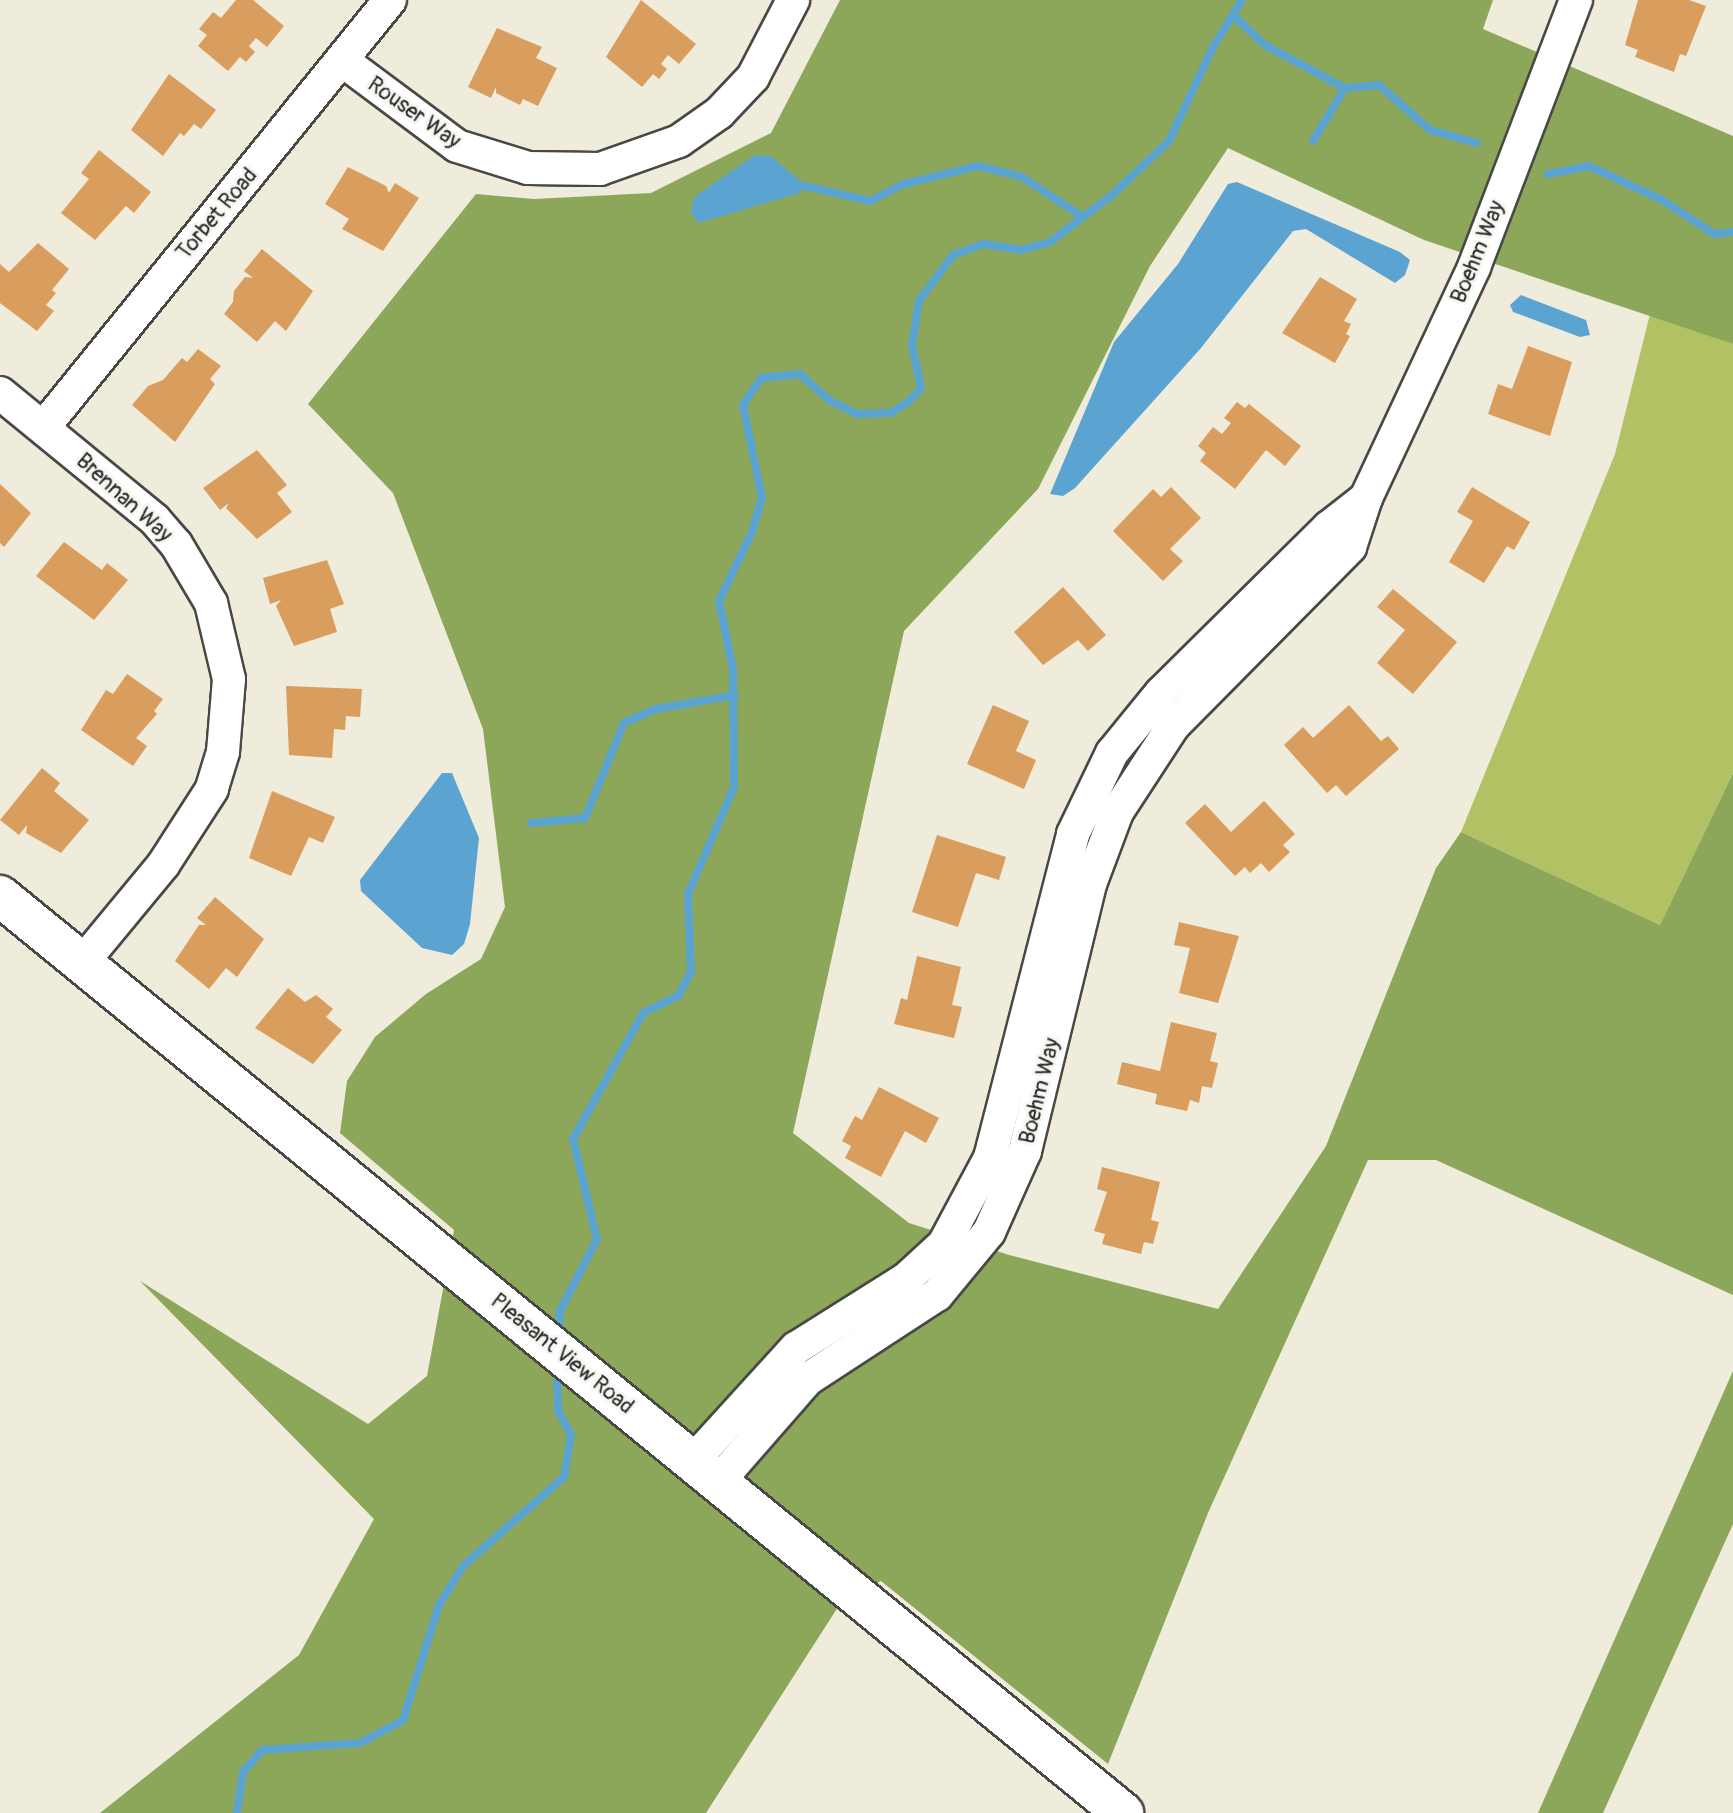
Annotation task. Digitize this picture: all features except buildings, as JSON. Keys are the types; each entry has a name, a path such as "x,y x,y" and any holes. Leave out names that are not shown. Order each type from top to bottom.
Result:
{"street":[{"name":"Torbet Road","path":"43,428 390,0"},
{"name":"Rouser Way","path":"343,61 457,146 528,168 600,169 679,141 719,113 753,77 793,0"},
{"name":"Boehm Way","path":"706,1472 808,1379 929,1301 966,1264 1009,1196 1025,1151 1099,856 1146,762 1207,693 1350,547 1366,498 1474,267 1576,0"},
{"name":"Brennan Way","path":"0,393 176,544 211,603 229,679 223,752 212,789 163,865 82,963"},
{"name":"Boehm Way","path":"706,1472 796,1348 910,1276 944,1244 976,1193 990,1158 1067,854 1112,753 1179,675 1329,527 1366,498"},
{"path":"1179,675 1207,693"},
{"path":"1067,854 1099,856"},
{"name":"Pleasant View Road","path":"0,896 1123,1813"},
{"path":"910,1276 929,1301"}],"green space":[{"path":"840,0 1493,0 1483,29 1733,136 1733,344 1424,240 1228,148 1150,266 1038,489 904,631 793,1133 909,1223 1009,1255 1218,1309 1326,1146 1436,868 1461,832 1660,925 1733,773 1733,1295 1436,1160 1368,1160 1208,1513 1108,1764 881,1581 838,1607 706,1813 100,1813 299,1655 374,1519 140,1281 368,1424 427,1376 454,1230 340,1133 347,1081 375,1037 426,994 481,959 505,907 483,729 393,493 308,404 476,194 534,199 651,193 771,133"},
{"path":"1650,314 1733,344 1733,773 1660,925 1461,832 1615,454"},
{"path":"1733,1371 1733,1524 1603,1813 1538,1813"}],"water":[{"path":"755,155 771,156 806,186 800,193 698,223 691,212 694,197"},
{"path":"1237,182 1400,252 1410,260 1405,275 1395,283 1306,229 1293,231 1201,348 1075,488 1063,496 1050,494 1114,342 1178,264 1228,184"},
{"path":"1521,295 1586,320 1590,335 1580,337 1513,312 1510,305"},
{"path":"442,773 452,773 479,838 470,924 464,944 452,955 422,948 361,891 360,880"}],"waterway":[{"path":"559,1336 560,1311 597,1239 573,1139 643,1013 678,996 691,972 688,894 734,787 733,669 719,601 752,532 762,498 743,405 761,378 800,374 829,400 857,414 891,413 908,402 921,388 912,345 919,301 953,255 984,244 1021,250 1050,242 1112,195 1169,141 1213,47 1242,0"},
{"path":"1233,15 1265,45 1345,88 1379,85 1430,130 1477,143"},
{"path":"1313,141 1345,88"},
{"path":"801,185 870,201 904,184 978,166 1022,177 1083,217"},
{"path":"1548,174 1589,166 1662,200 1714,234 1733,232"},
{"path":"531,823 585,818 624,723 656,709 735,695"},
{"path":"237,1813 243,1772 262,1750 360,1743 403,1720 439,1605 463,1566 564,1477 571,1435 558,1411 557,1366"}]}
